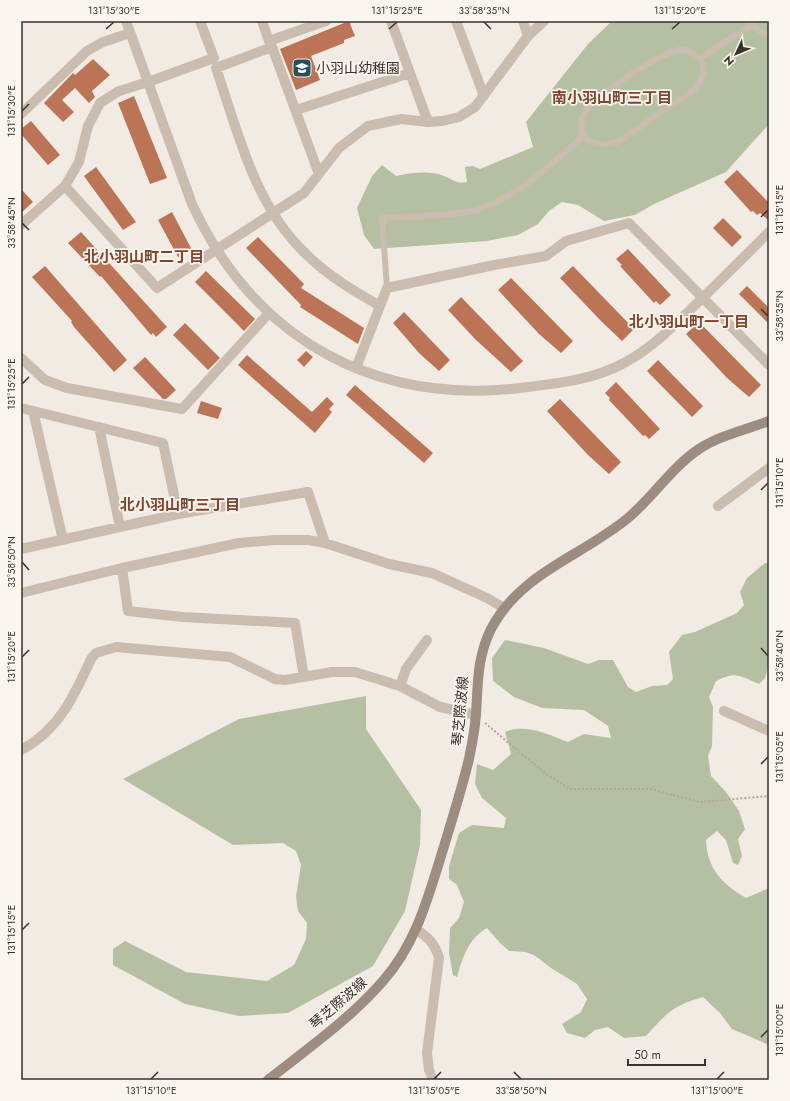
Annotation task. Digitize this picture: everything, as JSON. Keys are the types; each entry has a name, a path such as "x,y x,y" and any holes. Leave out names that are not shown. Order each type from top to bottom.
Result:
{"main road":[{"name":"琴芝際波線","path":"268,1080 370,996 397,964 417,930 427,903 461,791 472,747 476,715 477,676 480,659 486,641 504,608 533,579 598,541 616,528 644,503 686,459 714,440 769,421"}],"street":[{"path":"126,21 192,204 215,250 241,285 269,313 290,331 314,346 356,368 389,380 421,387 467,392 524,388 574,381 622,364 641,354 655,344 769,232"},
{"path":"21,225 65,186 79,162 88,126 100,103 119,91 214,58 200,21"},
{"path":"262,21 269,41 326,21"},
{"path":"391,21 428,122"},
{"path":"456,21 484,96"},
{"path":"523,21 528,36"},
{"path":"65,186 157,288 304,193 339,148 368,126 401,120 428,122 442,121 459,117 475,107 528,36 544,21"},
{"path":"21,114 87,51 103,42 130,33"},
{"path":"319,174 272,47 216,68 255,182 286,232 316,263 350,288 380,306"},
{"path":"296,110 410,73"},
{"path":"356,368 386,288 546,256 566,241 629,223 769,365"},
{"path":"21,358 45,380 68,388 182,409 269,313"},
{"path":"21,408 163,443 178,514"},
{"path":"33,411 63,540"},
{"path":"99,427 120,527"},
{"path":"718,506 769,468"},
{"path":"21,549 178,514 308,492 326,543"},
{"path":"21,593 122,568 239,544 275,540 308,540 326,543 389,564 432,574 481,595 504,608"},
{"path":"122,568 128,611 183,617 295,623 304,677"},
{"path":"400,686 413,657 427,640"},
{"path":"21,750 42,736 66,710 91,659 96,653 116,647 230,657 274,679 285,680 332,672 355,672 400,686 440,707 476,715"},
{"path":"724,711 769,731"},
{"path":"417,930 428,937 436,946 439,958 427,1053 429,1070 434,1080"}],"lane":[{"path":"700,58 751,23 761,32 769,33"},
{"path":"684,49 700,58 703,70 697,86 690,93 617,142 599,144 590,141 583,136 581,131 582,119 587,107 593,101 650,62 667,53 684,49"},
{"path":"386,288 382,218 459,212 489,205 541,172 583,136"}],"path":[{"path":"476,715 502,739 546,774 570,789 650,789 700,802 769,796"}],"green space":[{"path":"612,21 769,21 769,124 726,172 654,204 635,215 604,221 578,205 562,202 549,211 538,224 518,235 487,241 374,249 364,235 357,208 372,176 382,165 396,176 413,173 432,173 444,176 457,182 467,182 465,167 473,166 480,169 533,147 526,122 588,44"},
{"path":"765,563 769,563 769,665 765,678 759,684 742,676 728,676 716,681 709,697 713,707 712,746 708,756 711,776 726,792 739,811 745,829 738,839 742,856 738,865 733,863 726,840 717,831 706,840 709,859 717,874 737,893 746,898 769,888 769,1045 732,1029 720,1013 703,997 677,1007 671,1011 659,1021 646,1036 624,1038 608,1027 595,1030 585,1038 567,1033 562,1024 581,1012 587,999 577,984 551,968 534,955 525,952 509,951 487,928 475,937 467,949 457,977 453,975 449,953 450,928 459,918 464,902 457,885 449,879 449,866 459,833 472,825 504,828 506,818 482,798 475,784 477,764 493,770 511,754 505,732 513,730 529,729 568,742 584,734 611,738 608,726 584,710 542,708 514,697 493,681 492,658 505,640 544,648 588,664 599,660 613,660 628,687 636,692 652,686 667,685 673,679 669,652 682,635 695,632 737,613 744,605 740,592 747,578"},
{"path":"366,696 366,729 421,810 420,845 405,911 373,966 288,1013 239,1016 185,1004 113,965 113,949 125,941 186,972 267,981 294,965 306,939 307,923 298,911 296,896 301,865 296,851 283,843 233,845 123,779 239,719"}],"building":[{"path":"349,21 355,36 344,40 344,43 311,56 320,80 296,90 280,49"},
{"path":"93,59 110,75 92,91 95,97 89,103 75,88 62,100 74,112 63,122 44,103 73,73 75,75"},
{"path":"134,96 167,178 150,184 118,103"},
{"path":"31,121 60,155 48,165 21,134 21,129"},
{"path":"96,167 136,222 123,230 84,176"},
{"path":"737,170 769,203 769,221 760,213 757,215 753,211 751,212 724,182"},
{"path":"21,189 33,202 21,213"},
{"path":"172,212 192,250 178,257 158,220"},
{"path":"723,218 742,237 732,247 713,228"},
{"path":"81,232 167,327 156,337 153,333 151,335 101,276 100,277 68,243"},
{"path":"258,237 304,284 301,288 364,328 358,344 300,307 301,305 246,248"},
{"path":"628,249 671,295 660,305 656,301 654,303 620,266 622,265 616,259"},
{"path":"45,266 127,360 114,372 74,327 71,322 72,321 32,277"},
{"path":"573,266 634,329 622,341 560,278"},
{"path":"206,271 255,319 244,331 195,282"},
{"path":"511,278 573,341 561,353 539,334 498,290"},
{"path":"747,286 769,308 769,324 739,294"},
{"path":"461,297 523,361 511,372 475,339 448,310"},
{"path":"404,312 450,360 439,371 419,353 393,323"},
{"path":"699,322 761,385 749,397 727,378 686,334"},
{"path":"185,323 220,358 208,370 173,335"},
{"path":"306,351 313,357 304,367 297,360"},
{"path":"247,355 312,412 327,397 334,404 329,409 332,412 315,433 238,365"},
{"path":"145,357 176,390 166,399 163,399 133,368"},
{"path":"658,360 703,406 692,417 647,371"},
{"path":"616,382 660,429 649,439 645,435 643,436 609,400 610,398 605,393"},
{"path":"355,385 433,453 424,463 346,395"},
{"path":"560,399 621,462 609,474 588,455 547,411"},
{"path":"201,401 222,408 218,419 197,413"}],"place":[{"name":"小羽山幼稚園","path":"302,68"}],"district":[{"name":"南小羽山町三丁目","path":"612,98"},
{"name":"北小羽山町二丁目","path":"144,257"},
{"name":"北小羽山町一丁目","path":"689,322"},
{"name":"北小羽山町三丁目","path":"180,505"}]}
